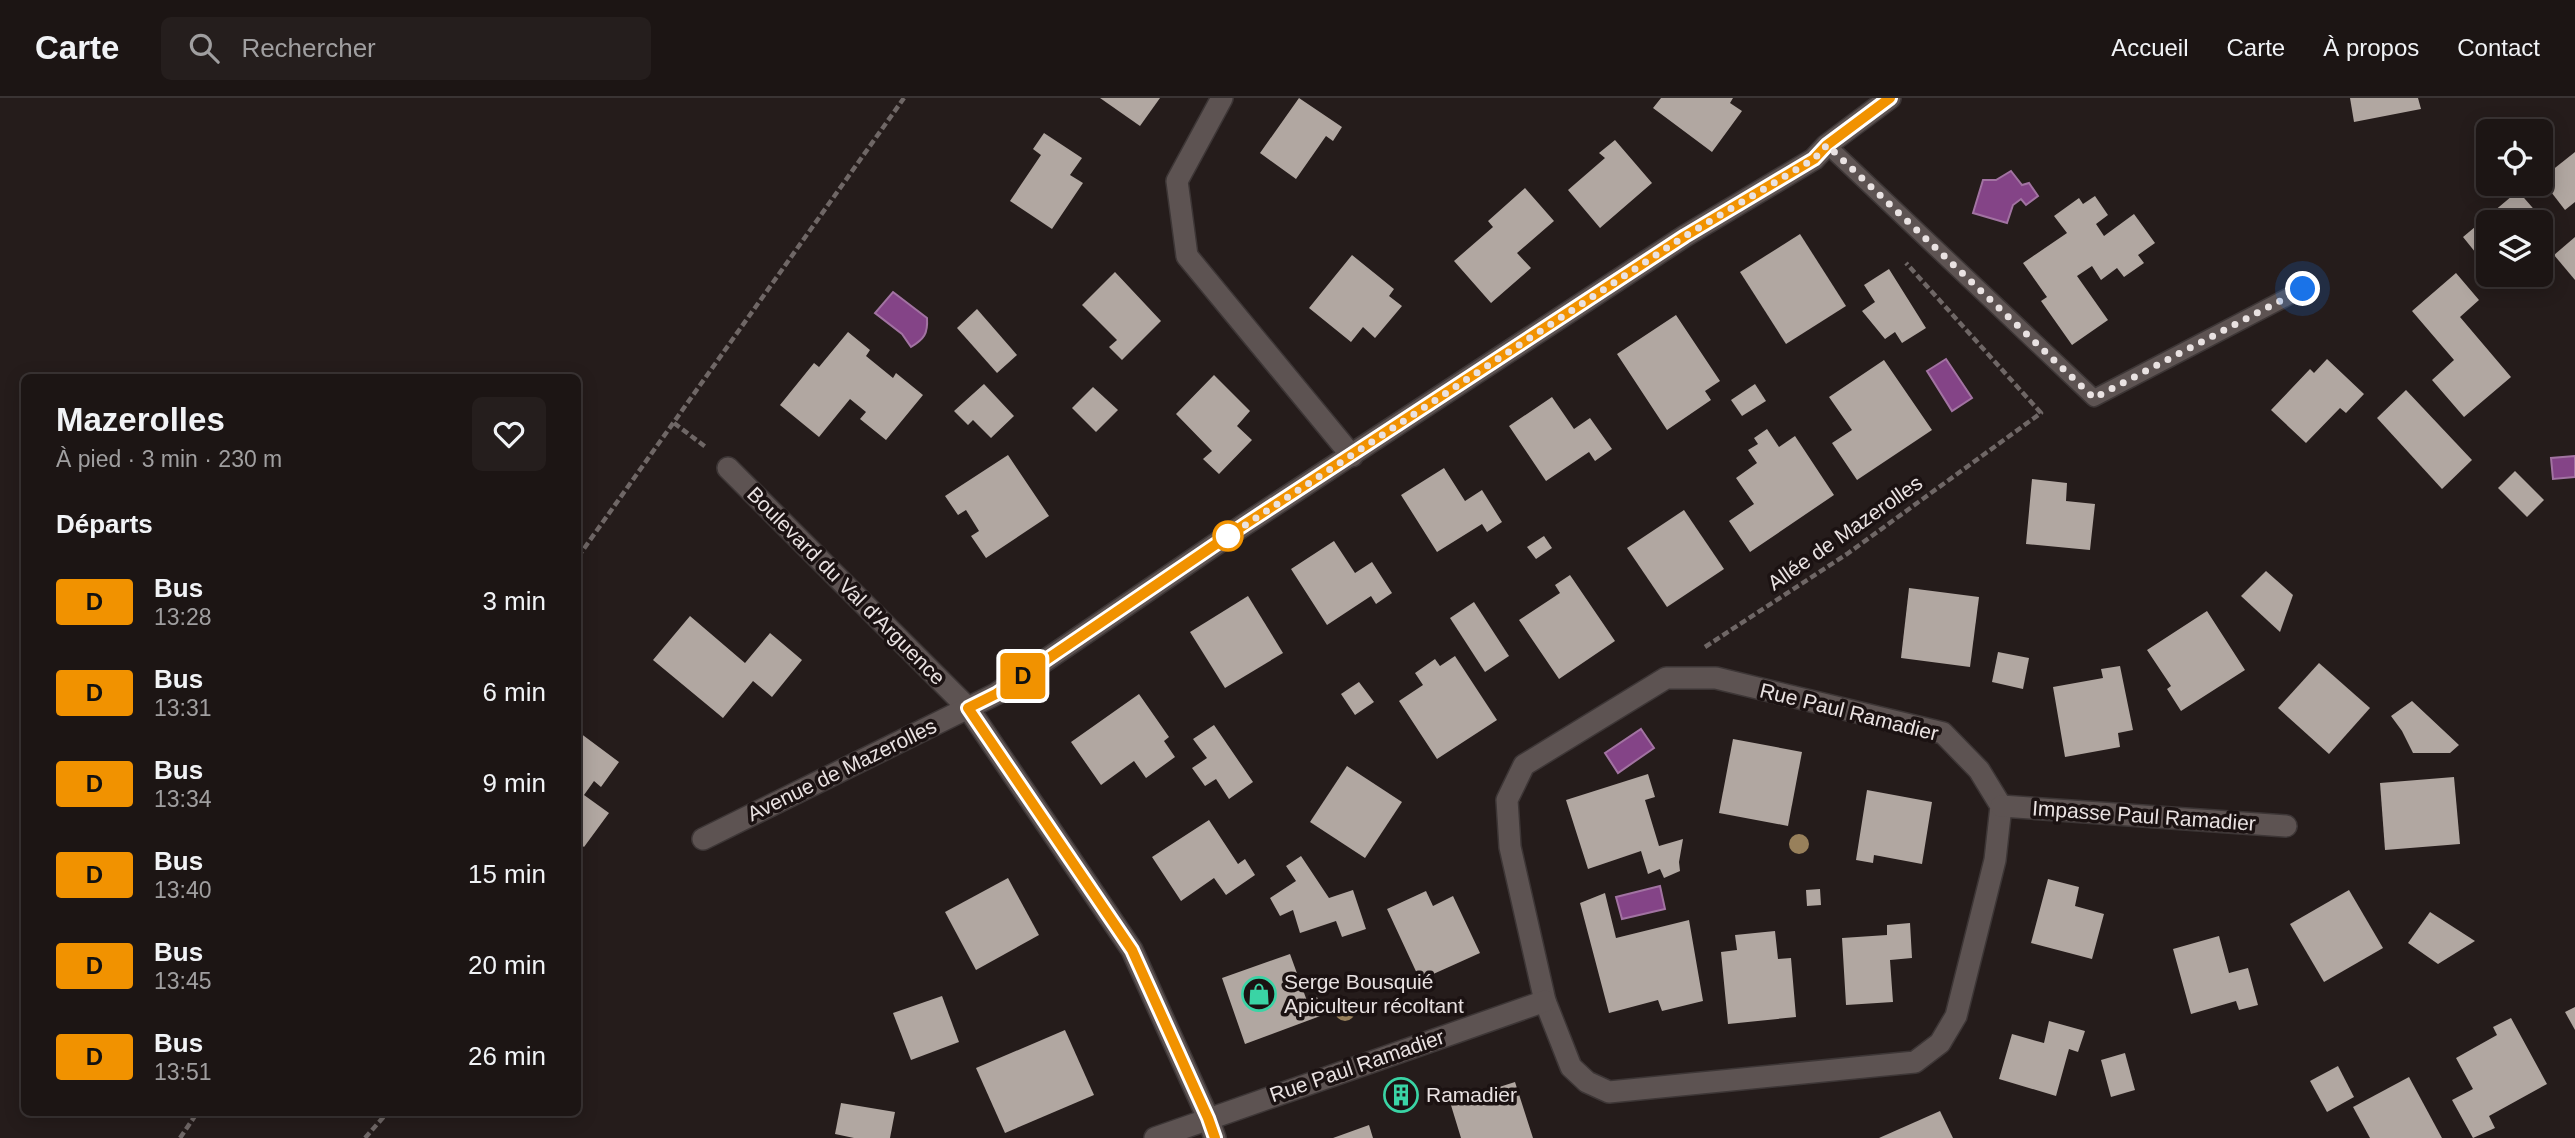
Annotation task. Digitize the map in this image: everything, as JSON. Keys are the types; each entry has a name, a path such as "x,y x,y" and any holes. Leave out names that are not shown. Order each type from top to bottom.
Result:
{"street":[{"path":"1222,98 1177,181 1187,256 1352,456"},
{"name":"Avenue de Mazerolles","path":"703,839 996,694 1244,525 1685,236 1814,159 1827,145 1890,98"},
{"name":"Boulevard du Val d'Arguence","path":"728,468 968,708 1132,950 1212,1128"},
{"path":"1666,678 1524,765 1507,800 1510,848 1545,1001 1571,1067 1587,1082 1609,1092 1915,1062 1940,1043 1956,1016 1994,860 2001,806"},
{"name":"Rue Paul Ramadier","path":"1666,678 1716,678 1943,733 1979,771 2001,806"},
{"name":"Impasse Paul Ramadier","path":"2001,806 2286,826"},
{"name":"Rue Paul Ramadier","path":"1155,1138 1212,1128 1545,1001"}],"lane":[{"path":"1827,145 2094,398 2303,289"}],"path":[{"path":"581,553 904,98"},
{"name":"Allée de Mazerolles","path":"1666,678 1712,642 1847,554 2041,413 1904,260"},
{"path":"674,423 703,444 728,468"},
{"path":"180,1138 195,1116"},
{"path":"365,1138 384,1116"}],"shaded area":[{"path":"2011,171 2022,185 2029,183 2038,196 2026,205 2021,199 2013,205 2007,223 1973,213 1983,180 1996,180"},
{"path":"893,292 927,318 924,335 911,347 902,334 875,313"},
{"path":"1946,359 1972,398 1952,411 1927,371"},
{"path":"2575,456 2575,477 2553,479 2551,458"},
{"path":"1641,729 1654,748 1618,773 1605,753"},
{"path":"1660,886 1665,909 1622,919 1616,897"}],"building":[{"path":"1100,98 1160,98 1140,126"},
{"path":"1299,98 1342,127 1333,141 1326,136 1296,179 1260,153"},
{"path":"1661,98 1733,98 1730,103 1742,111 1712,152 1653,108"},
{"path":"2350,98 2418,98 2421,109 2354,122"},
{"path":"1044,133 1082,158 1070,175 1083,183 1052,229 1010,201 1041,155 1033,149"},
{"path":"1615,140 1652,183 1600,228 1568,190 1605,158 1599,153"},
{"path":"2575,152 2575,202 2565,210 2553,194 2553,169"},
{"path":"1525,188 1554,221 1517,253 1531,268 1491,303 1454,261 1493,227 1488,221"},
{"path":"2095,196 2108,215 2096,224 2104,236 2134,214 2155,243 2138,255 2144,263 2124,277 2117,268 2101,280 2092,266 2077,276 2108,320 2072,345 2041,301 2047,297 2023,263 2067,233 2054,216 2079,198 2083,204"},
{"path":"2512,196 2522,196 2535,210 2495,210"},
{"path":"2476,226 2476,253 2463,237"},
{"path":"1800,234 1846,306 1786,344 1740,272"},
{"path":"2575,237 2575,280 2554,255"},
{"path":"1352,255 1394,289 1389,296 1402,306 1375,338 1363,327 1351,342 1309,308"},
{"path":"1889,269 1926,328 1902,343 1895,332 1885,339 1862,311 1875,302 1864,285"},
{"path":"1115,272 1161,321 1122,360 1109,347 1117,340 1082,305"},
{"path":"2456,273 2479,300 2460,317 2511,377 2464,417 2432,380 2454,360 2412,311"},
{"path":"977,309 1017,355 997,373 957,328"},
{"path":"1676,315 1720,381 1705,391 1711,400 1667,430 1617,354"},
{"path":"848,332 870,350 866,356 893,378 896,373 923,395 886,440 860,419 866,412 850,399 819,437 780,405 814,363 819,367"},
{"path":"2327,359 2364,394 2346,413 2340,408 2306,443 2271,410 2310,369 2314,373"},
{"path":"1884,360 1932,430 1857,480 1832,443 1852,430 1829,397"},
{"path":"1214,375 1250,411 1237,426 1252,440 1219,474 1203,459 1212,451 1176,414"},
{"path":"984,384 1014,416 991,438 973,420 968,425 954,411"},
{"path":"1755,384 1766,401 1742,416 1731,400"},
{"path":"1093,387 1118,410 1096,432 1072,408"},
{"path":"2406,390 2472,460 2442,489 2377,418"},
{"path":"1552,397 1574,429 1590,418 1612,449 1595,461 1589,452 1546,481 1509,426"},
{"path":"1767,429 1779,447 1795,436 1834,495 1750,552 1729,521 1754,504 1736,478 1757,463 1748,450 1758,444 1754,438"},
{"path":"1008,455 1049,516 986,558 971,536 979,531 966,510 958,515 945,496"},
{"path":"1444,468 1465,501 1482,490 1502,522 1487,532 1482,524 1437,552 1401,495"},
{"path":"2515,471 2544,500 2527,517 2498,488"},
{"path":"2032,479 2067,483 2066,501 2095,504 2090,550 2026,544"},
{"path":"1684,510 1724,569 1667,607 1627,548"},
{"path":"1544,536 1552,548 1536,559 1527,547"},
{"path":"1334,541 1355,573 1372,562 1392,593 1376,604 1371,596 1327,625 1291,569"},
{"path":"2266,571 2293,595 2280,632 2241,596"},
{"path":"1570,575 1615,641 1559,679 1519,620 1560,593 1555,585"},
{"path":"1909,588 1979,597 1970,667 1901,658"},
{"path":"1248,596 1283,653 1225,688 1190,632"},
{"path":"1474,602 1509,656 1485,672 1450,618"},
{"path":"2207,611 2245,670 2181,711 2167,689 2171,686 2147,650"},
{"path":"690,616 745,663 770,633 802,660 772,697 753,681 723,718 653,660"},
{"path":"1998,652 2029,658 2023,689 1992,682"},
{"path":"1455,656 1497,720 1437,759 1399,701 1423,685 1415,673 1435,659 1440,666"},
{"path":"2319,663 2370,708 2329,754 2278,708"},
{"path":"2120,666 2133,730 2118,733 2120,747 2065,757 2053,687 2103,678 2101,669"},
{"path":"1359,682 1374,702 1355,715 1341,694"},
{"path":"1139,694 1169,737 1164,741 1175,757 1146,778 1134,761 1101,785 1071,742"},
{"path":"2412,701 2459,745 2450,753 2413,753 2391,716"},
{"path":"1214,725 1253,782 1229,799 1216,779 1205,786 1192,768 1207,758 1193,739"},
{"path":"581,734 619,762 601,787 594,781 584,795 609,813 584,847 581,844"},
{"path":"1733,739 1802,752 1788,826 1719,813"},
{"path":"1347,766 1402,802 1365,858 1310,822"},
{"path":"1648,774 1655,797 1645,800 1659,846 1683,839 1680,871 1664,878 1660,869 1648,874 1641,851 1588,869 1566,800"},
{"path":"2454,777 2460,844 2385,850 2380,783"},
{"path":"1867,790 1932,802 1922,864 1874,855 1873,863 1856,860"},
{"path":"1209,820 1238,864 1245,859 1255,875 1226,895 1214,878 1181,901 1152,857"},
{"path":"1301,856 1329,898 1353,890 1366,929 1342,937 1336,921 1300,933 1293,910 1280,916 1270,898 1296,881 1286,866"},
{"path":"1008,878 1039,935 976,970 945,912"},
{"path":"2048,879 2079,887 2075,906 2104,914 2092,959 2031,943"},
{"path":"1820,889 1821,905 1807,906 1806,890"},
{"path":"2349,890 2383,948 2324,982 2290,924"},
{"path":"1426,891 1433,906 1453,896 1480,953 1420,980 1387,909"},
{"path":"1605,893 1616,938 1689,920 1703,1001 1662,1011 1658,1000 1609,1013 1580,903"},
{"path":"2430,912 2475,941 2438,964 2408,943"},
{"path":"1910,923 1912,958 1890,960 1893,1002 1846,1005 1842,938 1887,935 1887,925"},
{"path":"1775,931 1778,959 1791,958 1796,1017 1728,1024 1721,952 1737,950 1735,935"},
{"path":"2219,936 2229,973 2248,968 2258,1005 2239,1010 2236,1001 2191,1014 2173,949"},
{"path":"1290,954 1307,1001 1317,997 1323,1015 1245,1044 1222,978"},
{"path":"942,996 959,1042 911,1060 893,1013"},
{"path":"2575,1007 2575,1030 2565,1012"},
{"path":"2511,1018 2547,1084 2489,1116 2495,1128 2473,1138 2452,1100 2473,1089 2456,1058 2497,1035 2493,1027"},
{"path":"2049,1021 2085,1031 2078,1052 2069,1049 2056,1096 1999,1079 2012,1034 2044,1043"},
{"path":"1065,1030 1094,1095 1005,1133 976,1068"},
{"path":"2125,1053 2135,1090 2111,1097 2101,1060"},
{"path":"2338,1066 2354,1097 2327,1112 2310,1081"},
{"path":"2409,1077 2442,1138 2370,1138 2353,1107"},
{"path":"1515,1082 1533,1138 1461,1138 1450,1102 1464,1097 1466,1103 1494,1094 1493,1089"},
{"name":"Ramadier","path":"1405,1087 1409,1099 1398,1104 1393,1091"},
{"path":"841,1103 895,1112 890,1138 854,1138 835,1134"},
{"path":"1940,1111 1953,1138 1879,1138"},
{"path":"1369,1125 1373,1138 1333,1138"}],"bus line":[{"name":"D","path":"1215,1138 1132,950 968,708 996,694 1244,525 1685,236 1814,159 1827,145 1890,98"}],"place":[{"name":"Serge Bousquié Apiculteur récoltant","path":"1259,994"},
{"name":"Ramadier","path":"1401,1095"}],"route":[{"path":"1228,536 1221,541 1685,236 1814,159 1827,145 2094,398 2303,289"}]}
